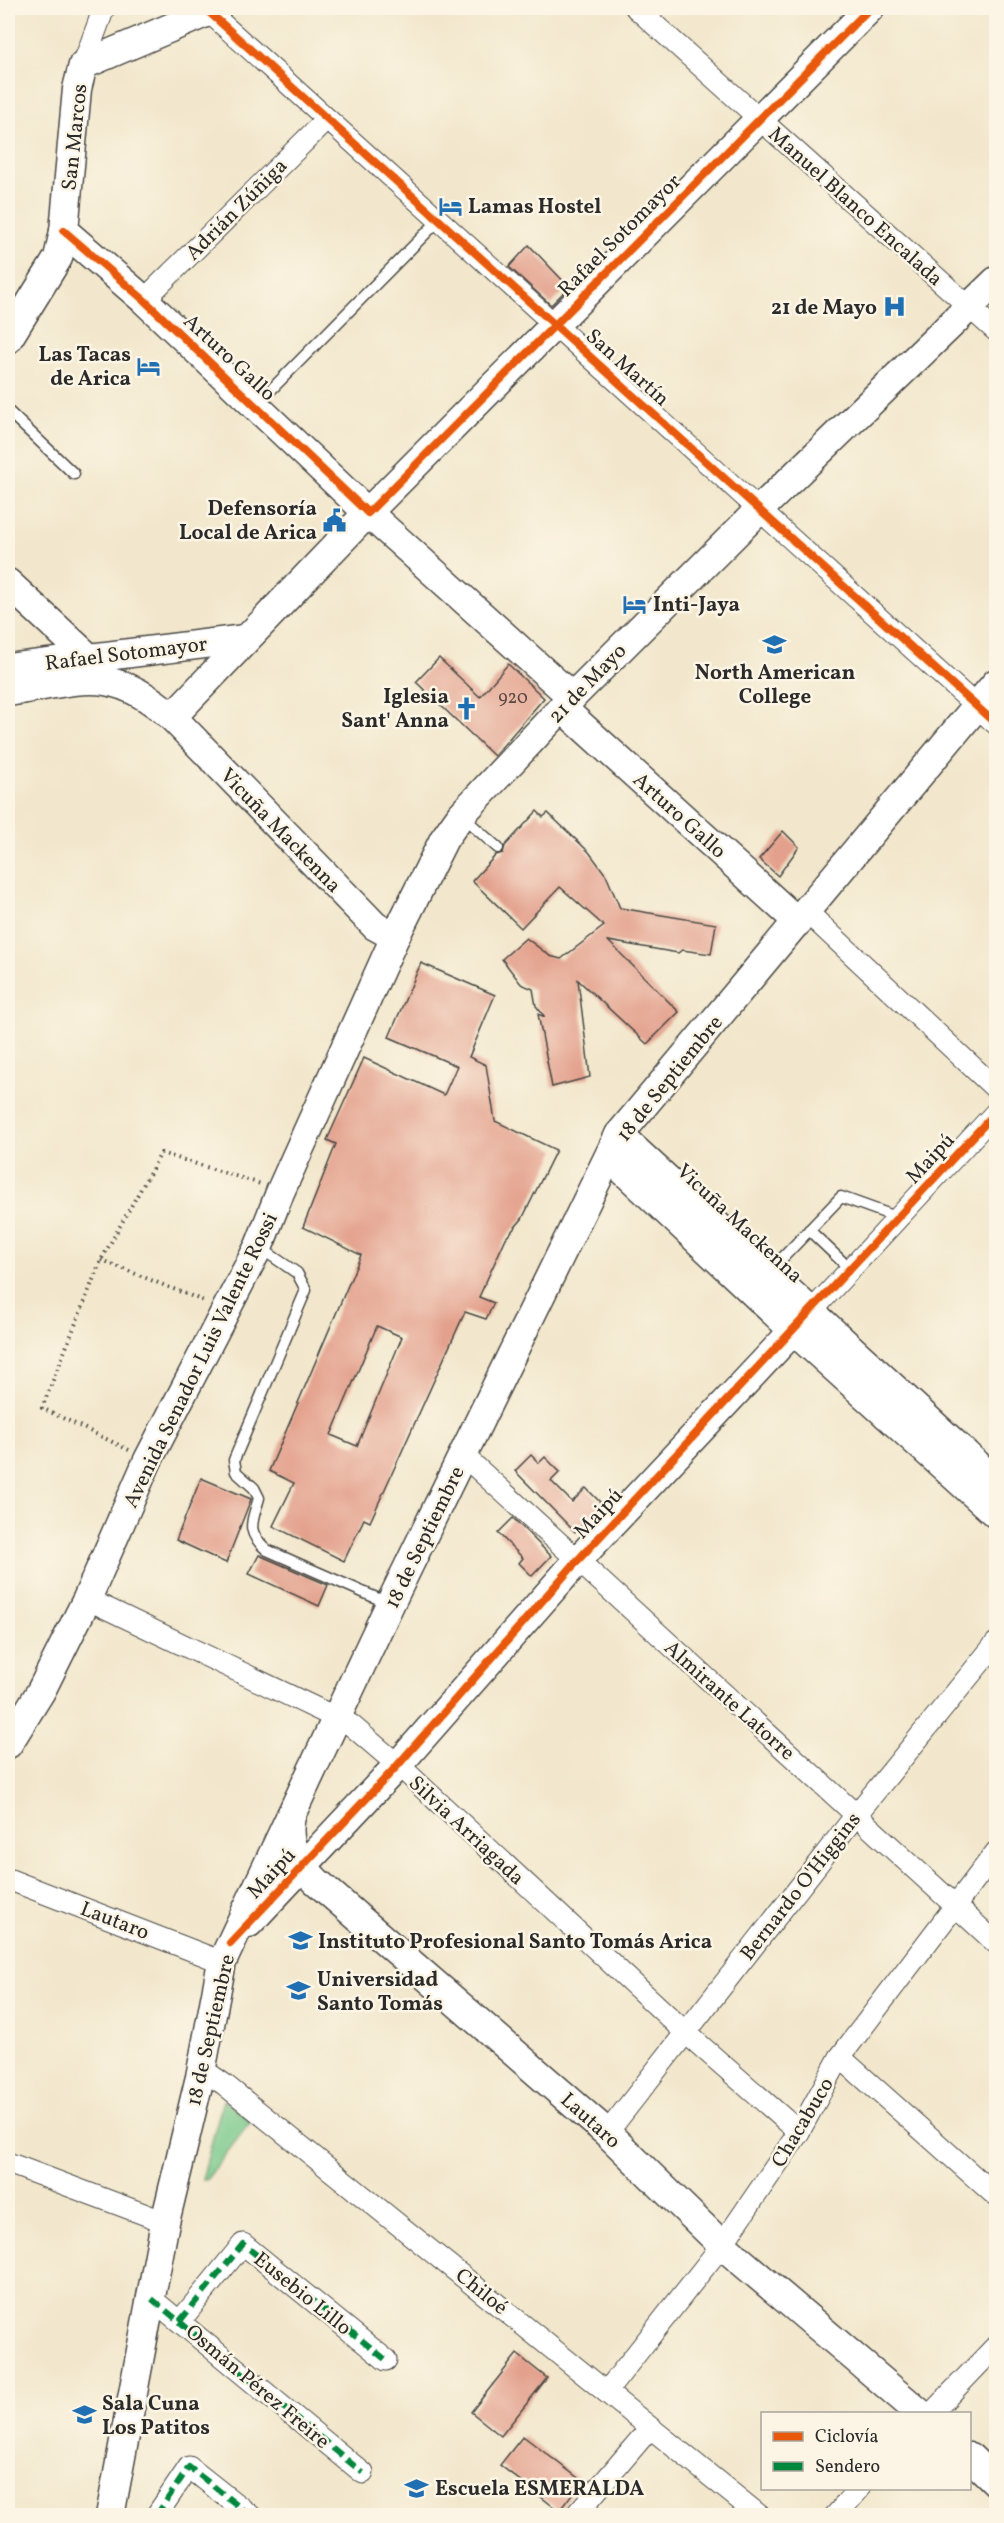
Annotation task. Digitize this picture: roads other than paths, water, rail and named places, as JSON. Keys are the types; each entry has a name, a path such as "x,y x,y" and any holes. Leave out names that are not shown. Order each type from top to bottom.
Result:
{"main road":[{"name":"Rafael Sotomayor","path":"8,692 98,679 127,685 151,699 172,717 368,513 870,8"},
{"name":"San Marcos","path":"8,335 53,270 64,231 77,89 83,65 213,10"},
{"name":"Arturo Gallo","path":"64,231 144,300 567,703 802,917"},
{"name":"21 de Mayo","path":"395,938 434,856 461,815 567,703 759,510 996,281"},
{"path":"8,583 88,657 85,674 70,683"},
{"name":"Rafael Sotomayor","path":"8,668 245,639"},
{"name":"18 de Septiembre","path":"110,2516 165,2222 202,2069 226,1952 390,1604 614,1146 802,917 987,715 996,683"},
{"name":"Vicuña Mackenna","path":"172,717 375,926 395,938"},
{"name":"Avenida Senador Luis Valente Rossi","path":"8,1744 41,1690 87,1599 148,1460 259,1246 281,1190 395,938"},
{"name":"Vicuña Mackenna","path":"614,1146 767,1274 802,1322 996,1482"},
{"name":"Vicuña Mackenna","path":"614,1146 802,1322 996,1514"},
{"name":"Maipú","path":"226,1952 301,1866 397,1766 578,1560 802,1322"},
{"name":"Lautaro","path":"291,1812 289,1838 301,1866 607,2133 722,2245 919,2412"},
{"path":"971,2459 996,2481"}],"street":[{"path":"83,65 104,8"},
{"name":"Manuel Blanco Encalada","path":"636,8 996,331"},
{"name":"San Martín","path":"213,10 327,119 987,715"},
{"name":"Adrián Zúñiga","path":"144,300 327,119"},
{"name":"Arturo Gallo","path":"802,917 996,1089"},
{"name":"Maipú","path":"802,1322 996,1112"},
{"name":"Almirante Latorre","path":"464,1456 996,1943"},
{"name":"Silvia Arriagada","path":"87,1599 351,1725 685,2032 800,2132"},
{"name":"Bernardo O'Higgins","path":"607,2133 856,1815 996,1643"},
{"name":"Chacabuco","path":"607,2391 722,2245 800,2132 840,2057 996,1852"},
{"name":"Lautaro","path":"8,1879 226,1952"},
{"path":"840,2057 996,2196"},
{"name":"Chiloé","path":"202,2069 235,2092 760,2516"},
{"path":"8,2163 165,2222"},
{"name":"Eusebio Lillo","path":"180,2322 243,2244 386,2360"},
{"name":"Osmán Pérez Freire","path":"152,2299 363,2473"},
{"path":"934,2412 996,2346"},
{"path":"575,2516 650,2428"},
{"path":"156,2516 189,2467 251,2516"},
{"path":"835,2516 858,2490"}],"lane":[{"path":"255,405 439,220"},
{"path":"8,411 74,474"},
{"path":"461,815 498,848"},
{"path":"767,1274 841,1197 899,1218"},
{"path":"809,1230 851,1270"},
{"path":"259,1246 297,1273 306,1290 234,1460 236,1472 254,1488 259,1498 251,1526 254,1539 267,1550 390,1604"}],"place":[{"name":"Lamas Hostel","path":"450,206"},
{"name":"21 de Mayo","path":"895,307"},
{"name":"Las Tacas de Arica","path":"149,366"},
{"name":"Defensoría Local de Arica","path":"335,520"},
{"name":"Inti-Jaya","path":"635,604"},
{"name":"North American College","path":"775,644"},
{"name":"Iglesia Sant' Anna","path":"467,708"},
{"name":"Instituto Profesional Santo Tomás Arica","path":"300,1941"},
{"name":"Universidad Santo Tomás","path":"299,1991"},
{"name":"Sala Cuna Los Patitos","path":"84,2415"},
{"name":"Escuela ESMERALDA","path":"417,2488"}]}
